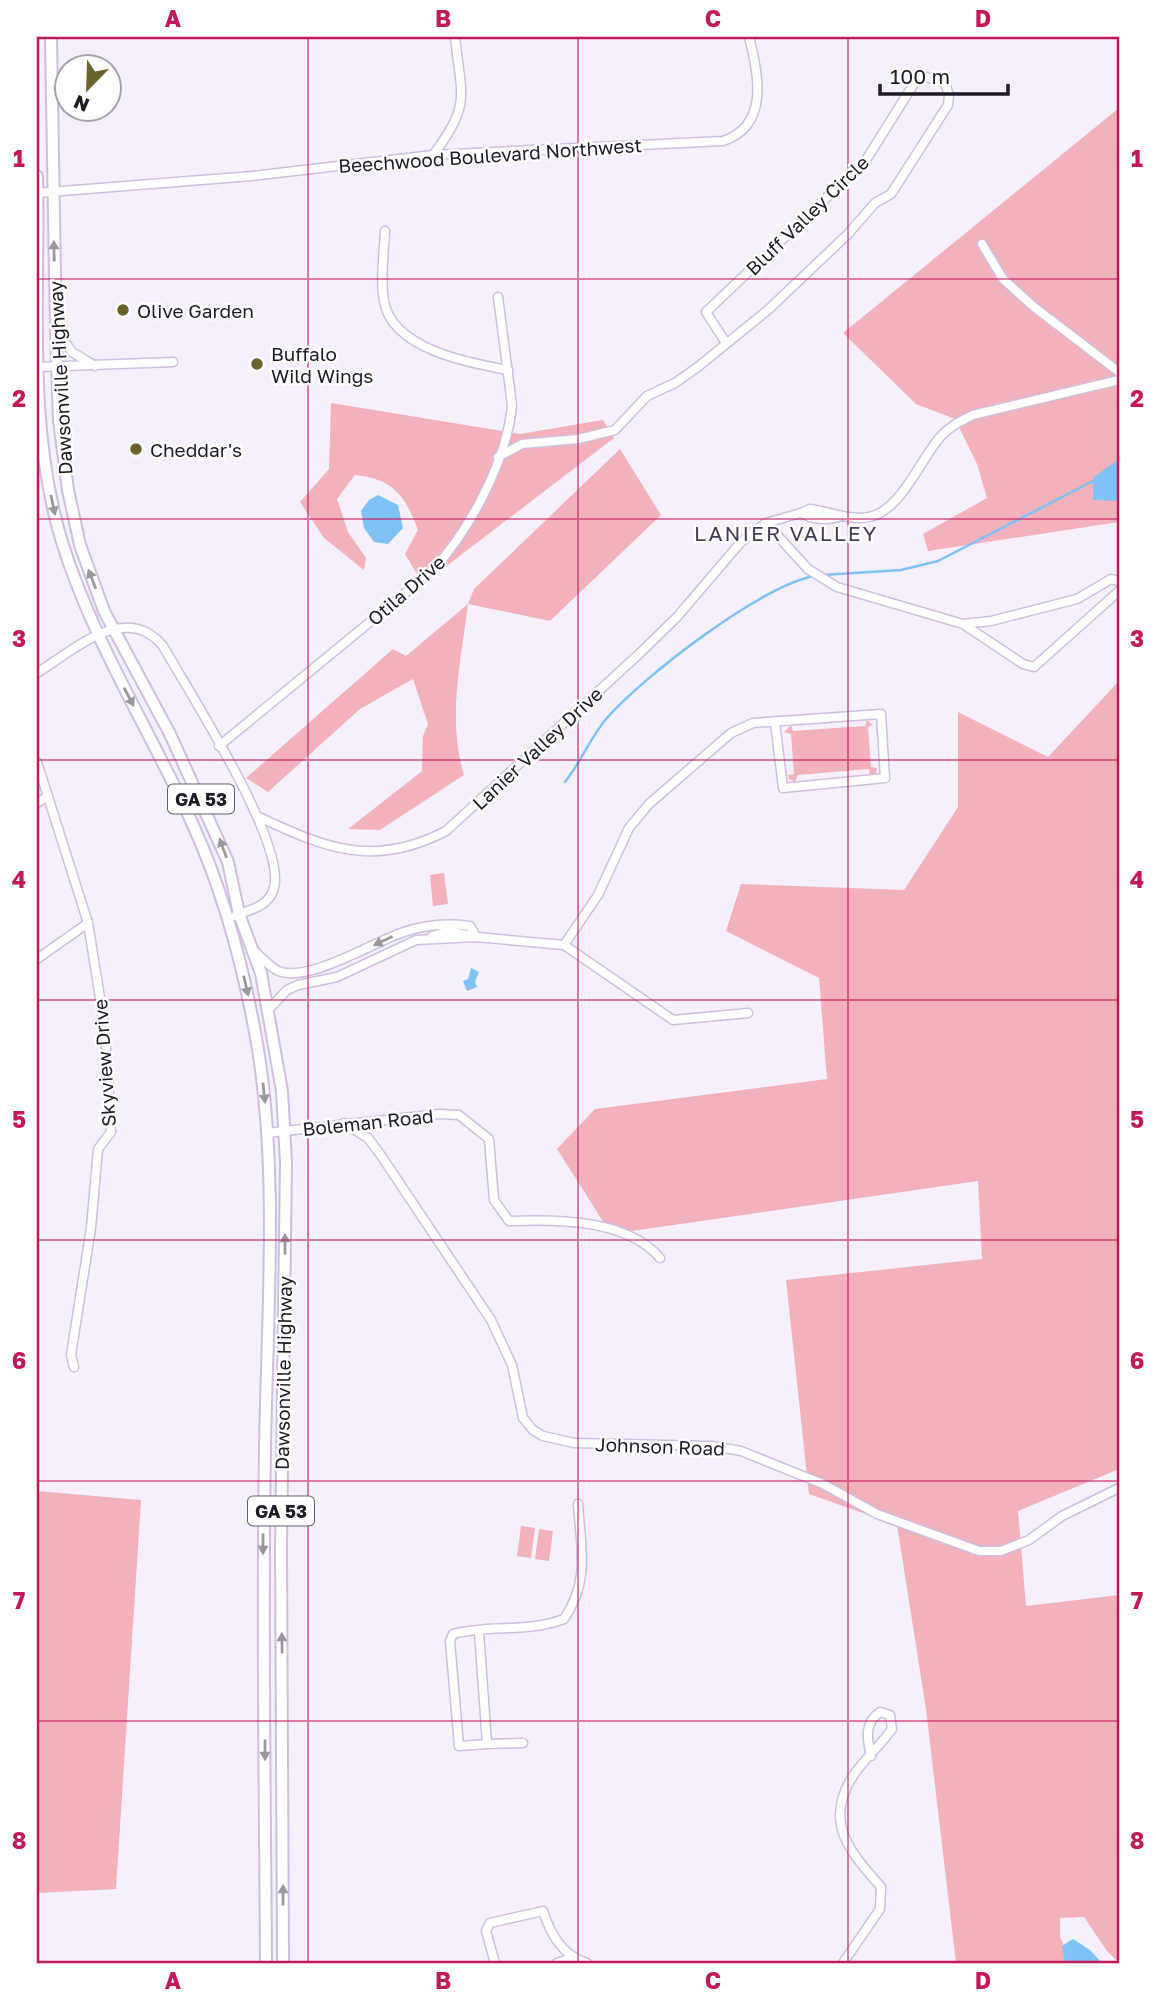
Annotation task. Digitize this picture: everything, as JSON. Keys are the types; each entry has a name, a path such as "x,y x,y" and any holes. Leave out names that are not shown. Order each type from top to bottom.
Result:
{"main road":[{"name":"Dawsonville Highway","path":"51,37 55,326 59,421 68,490 88,569 113,628 170,734 219,836 230,869 234,917 257,1042 267,1133 264,1682 266,1963"},
{"name":"Dawsonville Highway","path":"37,176 38,411 57,522 97,636"},
{"name":"GA 53","path":"97,636 195,829 234,917"},
{"name":"Dawsonville Highway","path":"234,917 253,950 269,1009 285,1130 281,1548 283,1963"}],"street":[{"path":"433,155 453,129 461,106 455,37"},
{"name":"Beechwood Boulevard Northwest","path":"37,193 52,194 433,155 710,143 735,137 750,125 757,104 749,37"},
{"name":"Bluff Valley Circle","path":"498,457 522,444 578,439 615,430 646,396 675,383 726,343 769,309 848,234 875,203 891,194 948,105 949,95 945,83 927,77 915,82 866,160 706,312 726,343"},
{"path":"385,231 384,301 389,317 418,344 436,352 508,370"},
{"path":"982,244 1003,279 1034,307 1119,372"},
{"name":"Otila Drive","path":"219,746 432,571 449,552 483,494 511,419 508,370 498,297"},
{"path":"55,326 72,352 95,366"},
{"path":"39,367 173,362"},
{"path":"1119,380 973,415 954,424 940,436 914,477 885,510 869,518 841,516 810,509 766,523 808,569 837,587 963,624 1023,664 1034,667 1119,591"},
{"name":"Lanier Valley Drive","path":"259,817 334,849 362,852 396,851 420,845 446,831 639,654 677,617 727,555 766,523"},
{"path":"963,624 990,621 1077,599 1111,579 1119,581"},
{"path":"37,673 113,628 133,627 155,637 259,817 274,862 276,881 263,905 234,917"},
{"path":"564,945 598,895 629,828 649,804 731,733 753,723 881,714 885,778 783,788 775,722"},
{"name":"Skyview Drive","path":"37,762 88,923 105,1029 111,1132 98,1149 91,1227 71,1355 74,1367"},
{"path":"37,803 48,796"},
{"path":"37,958 88,923"},
{"path":"269,1009 287,990 337,977 411,942 470,926 476,937"},
{"path":"253,950 277,971 292,972 340,962 407,931 448,931 467,940 476,937 564,945 673,1020 748,1013"},
{"path":"407,931 411,942"},
{"path":"314,967 318,981"},
{"name":"Boleman Road","path":"267,1133 344,1123 459,1115 489,1139 494,1200 509,1221 554,1219 608,1228 654,1250 660,1258"},
{"name":"Johnson Road","path":"344,1123 369,1138 491,1320 512,1365 523,1418 543,1436 574,1443 677,1445 741,1451 823,1484 877,1514 979,1551 1001,1551 1029,1540 1062,1516 1119,1488"},
{"path":"523,1743 459,1746 450,1641 453,1634 517,1630 564,1619 575,1603 583,1576 578,1504"},
{"path":"479,1631 486,1744"},
{"path":"264,1682 283,1681"},
{"path":"843,1963 880,1909 881,1887 858,1861 843,1835 839,1816 841,1799 854,1774 871,1756 892,1729 890,1715 880,1712 869,1726 867,1736 871,1756"},
{"path":"495,1963 486,1931 490,1923 543,1911 548,1929 572,1958 587,1963"},
{"path":"556,1963 572,1958"}],"shaded area":[{"path":"1119,108 1119,522 928,551 923,534 987,498 977,464 955,419 916,404 843,333"},
{"path":"331,403 520,434 603,420 614,438 423,584 405,554 418,530 402,498 388,485 379,480 355,475 337,499 348,532 366,558 364,570 324,538 300,502 329,469"},
{"path":"620,449 661,515 550,621 468,604 474,589"},
{"path":"468,604 456,711 456,733 464,775 380,830 348,829 422,771 423,736 428,724 413,679 360,709 268,792 246,778 393,649 406,656"},
{"path":"1119,681 1119,1469 1018,1511 1026,1606 1119,1595 1119,1963 1107,1951 1084,1917 1060,1918 1060,1937 1072,1963 956,1963 926,1709 897,1525 809,1494 786,1280 982,1259 978,1181 611,1234 557,1149 595,1109 827,1079 819,978 726,931 741,884 904,890 958,807 958,712 1048,757"},
{"path":"867,720 873,725 868,727 871,767 877,768 876,773 870,775 869,769 798,775 795,782 789,779 788,775 794,774 791,734 784,732 791,725 793,731 865,726"},
{"path":"444,873 448,904 433,906 430,875"},
{"path":"37,1491 141,1500 116,1889 37,1893"},
{"path":"521,1526 535,1528 531,1558 517,1556"},
{"path":"539,1529 553,1531 549,1561 535,1559"}],"water":[{"path":"1119,459 1119,501 1093,500 1093,478"},
{"path":"378,495 398,505 403,528 388,544 374,542 364,528 361,511 369,500"},
{"path":"471,968 479,972 475,982 477,987 467,991 463,981 468,979"},
{"path":"1073,1939 1090,1950 1102,1963 1065,1963 1062,1946"}],"waterway":[{"path":"823,575 901,570 938,561 1093,481"},
{"path":"565,782 606,719 647,680 733,615 790,584 813,576"}],"place":[{"name":"Olive Garden","path":"123,310"},
{"name":"Buffalo Wild Wings","path":"257,364"},
{"name":"Cheddar's","path":"136,449"}],"district":[{"name":"LANIER VALLEY","path":"786,533"}]}
